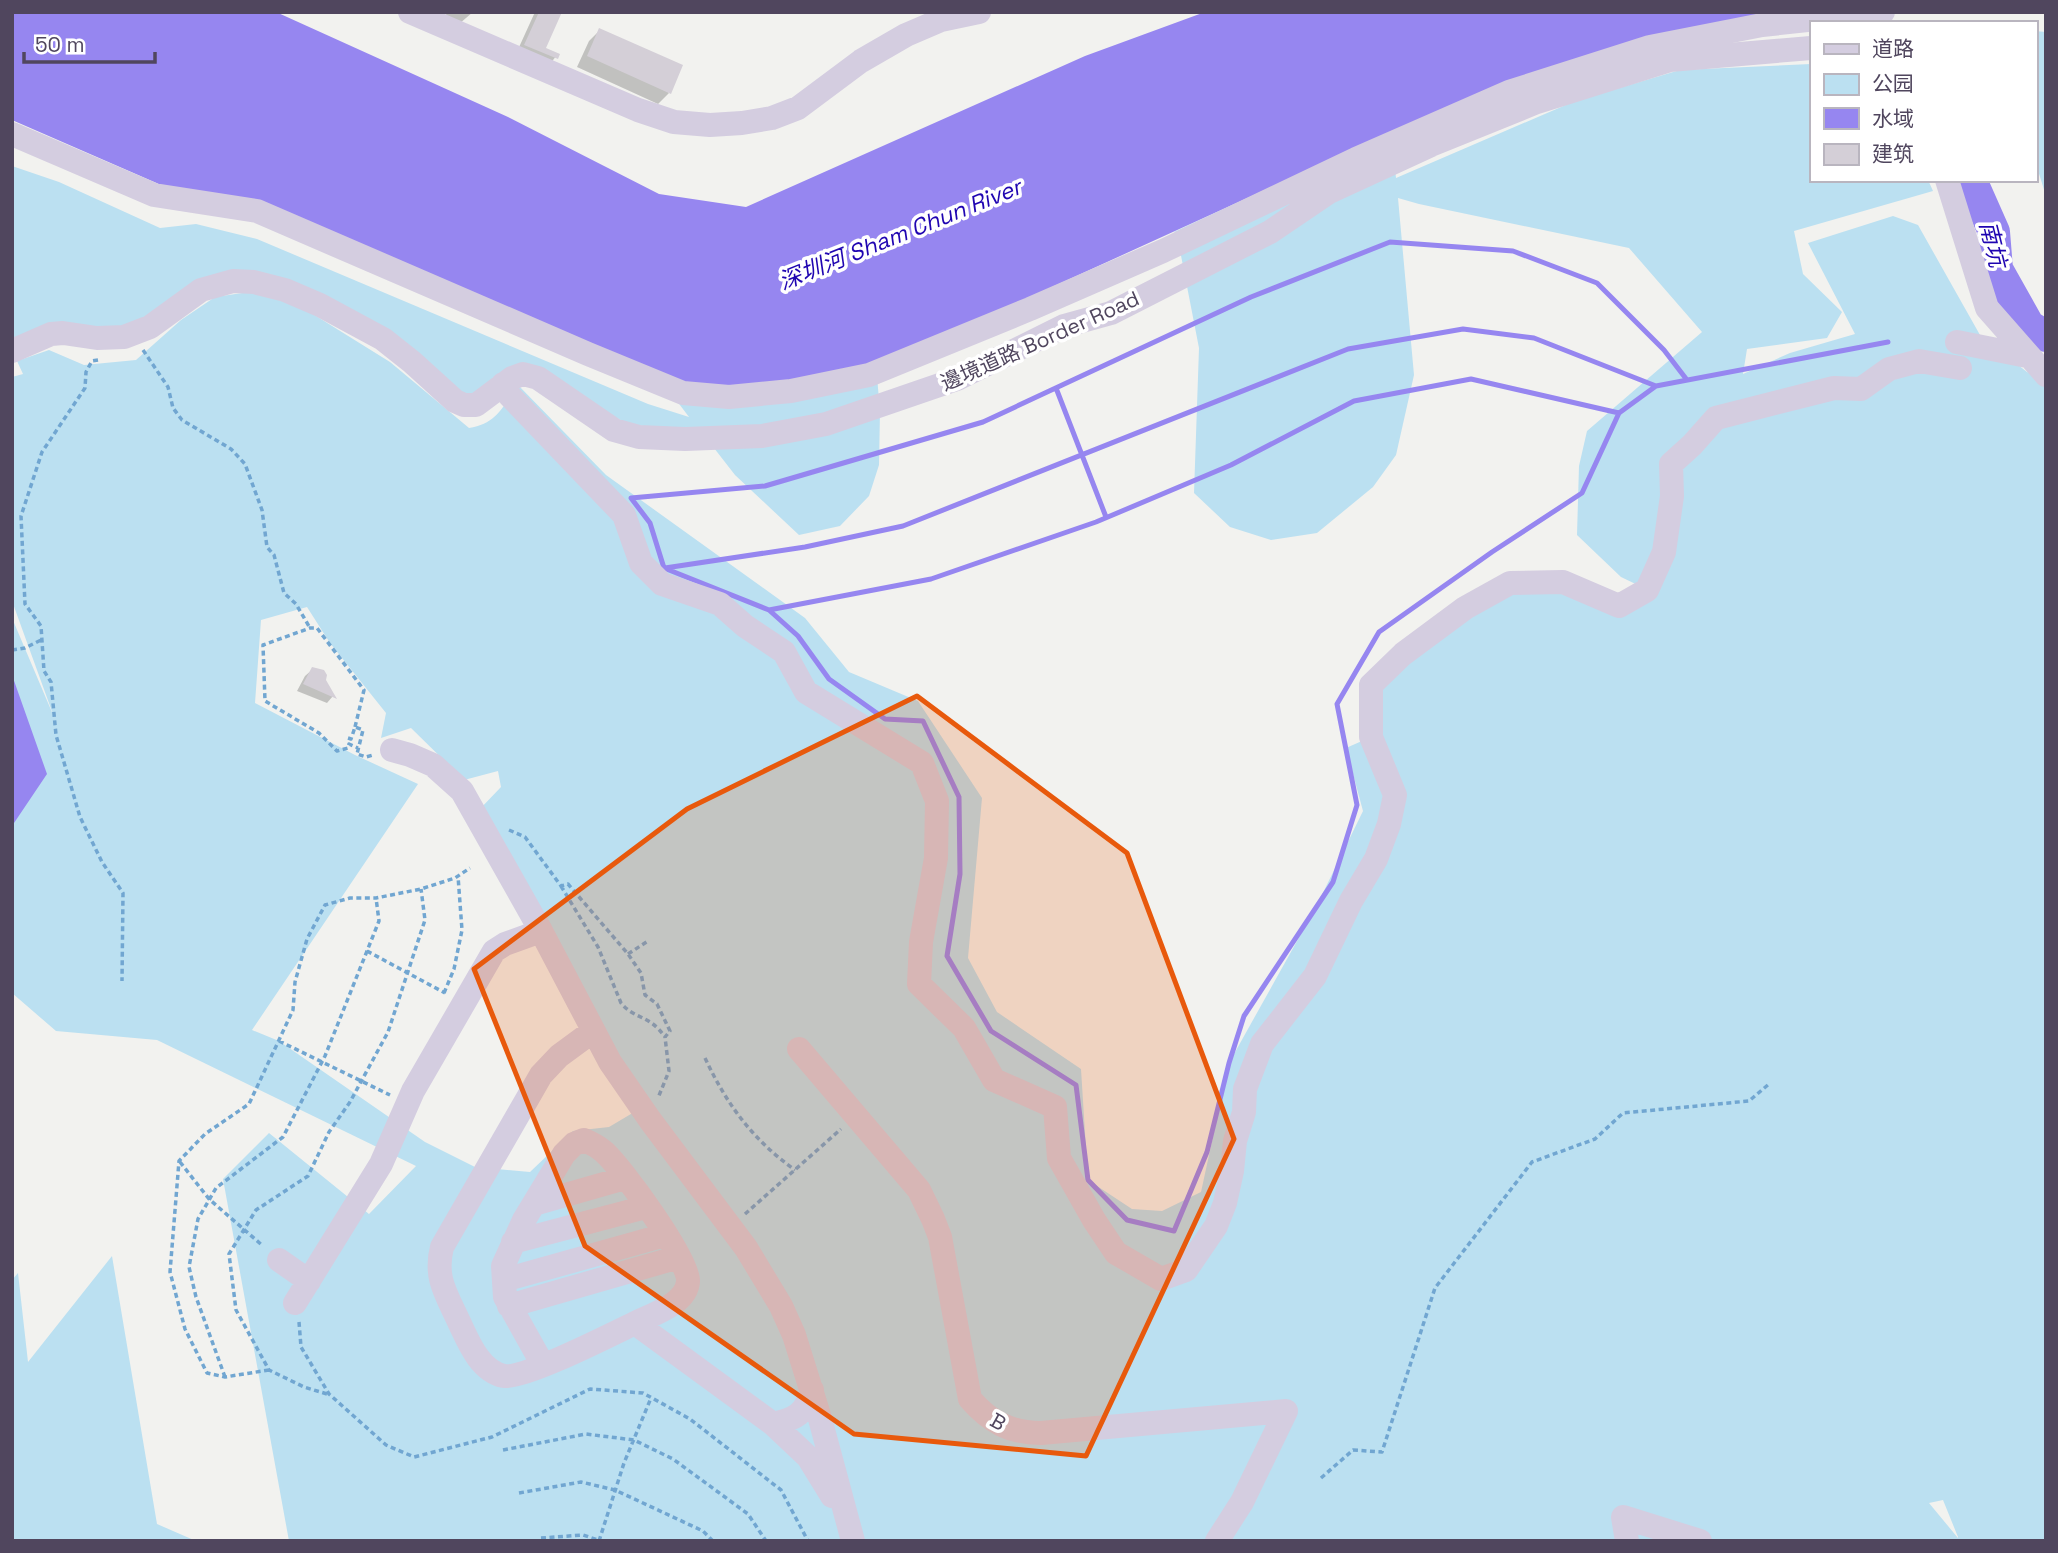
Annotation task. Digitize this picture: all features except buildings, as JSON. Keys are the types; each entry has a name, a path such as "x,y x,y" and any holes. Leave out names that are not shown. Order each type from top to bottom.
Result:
{"street":[{"path":"410,12 638,110 674,122 710,125 772,118 798,108 861,61 906,35 941,20 979,12"},
{"path":"12,134 154,195 257,211 683,393 729,397 791,391 869,375 1121,269 1356,159 1509,92 1650,47 1762,25 1883,12"},
{"name":"邊境道路 Border Road","path":"12,351 51,334 97,338 124,337 150,327 201,290 233,281 254,282 285,290 320,305 383,339 455,401 464,405 476,405 502,384 523,374 538,379 614,430 639,437 685,439 761,436 826,424 957,379 1063,326 1111,313 1270,232 1329,192 1431,145 1537,102 1670,60 1810,48"},
{"path":"1948,182 1986,308 2046,375"},
{"path":"1121,269 1146,272 1301,211"},
{"path":"1957,342 2027,356"},
{"path":"502,384 510,396 624,515 641,563 662,584 720,604 745,626 784,652 806,692 922,764 937,801 937,813 936,858 921,942 919,984 964,1028 994,1080 1055,1107 1059,1158 1094,1220 1116,1253 1161,1279 1186,1270 1216,1226 1232,1171 1235,1141 1244,1112 1245,1089 1262,1044 1315,976 1351,901 1376,859 1389,824 1395,795 1371,737 1371,685 1403,654 1465,608 1510,583 1563,582 1619,606 1647,590 1664,552 1672,496 1671,464 1716,418 1834,388 1861,389 1889,369 1919,361 1960,368"},
{"path":"392,750 433,765 462,791 541,931 610,1062 746,1248 781,1306 812,1390 851,1534"},
{"path":"295,1303 381,1164 407,1103 494,951 505,944 541,931"},
{"path":"543,1364 505,1297 503,1265 534,1204 574,1144 584,1140 605,1152 679,1256 688,1282 676,1302 543,1364 505,1376 491,1370 474,1353 439,1280 438,1265 442,1247 541,1075 559,1056 593,1031"},
{"name":"B","path":"799,1049 919,1190 940,1237 970,1399 984,1415 1021,1433 1041,1433 1286,1411 1242,1502 1217,1541"},
{"path":"534,1204 625,1178"},
{"path":"513,1242 646,1207"},
{"path":"503,1280 665,1235"},
{"path":"509,1306 679,1256"},
{"path":"279,1260 309,1281"},
{"path":"635,1323 773,1424 808,1457 851,1534"},
{"path":"773,1424 793,1419 809,1401 812,1390"},
{"path":"1627,1541 1623,1517 1700,1541"}],"path":[{"path":"142,349 168,387 173,408 181,420 231,449 245,464 262,510 267,547 274,555 284,593 296,604 310,628"},
{"path":"104,358 92,361 86,372 85,388 42,452 21,516 25,604 41,626 44,671 51,682 56,735 80,817 102,862 124,893 122,981"},
{"path":"348,738 351,739 355,727 364,690 317,628 310,628 263,645 265,701 319,733 337,751 348,748 349,744 358,748"},
{"path":"12,650 24,648 43,639"},
{"path":"355,727 363,730 357,754 366,757"},
{"path":"505,829 525,837 561,886 598,947 621,1003 627,1011 645,1016 665,1037 669,1071 650,1120"},
{"path":"329,1394 304,1387 269,1370 225,1377 207,1373 185,1329 170,1272 179,1161 205,1134 249,1104 293,1010 295,982 307,939 325,905 350,898 376,898 421,889 458,876 470,868"},
{"path":"444,993 454,969 462,930 458,876"},
{"path":"561,886 568,884 628,954 641,973 645,995 657,1004 670,1031 665,1037"},
{"path":"269,1370 236,1310 229,1254 256,1210 308,1176 329,1132 362,1081 388,1032 425,920 421,889"},
{"path":"225,1377 196,1297 189,1267 198,1219 216,1188 283,1136 322,1060 379,921 376,898"},
{"path":"628,954 648,941"},
{"path":"367,951 456,999"},
{"path":"279,1041 407,1103"},
{"path":"705,1058 731,1107 769,1152 795,1170"},
{"path":"1321,1478 1353,1450 1382,1452 1435,1288 1532,1162 1595,1139 1623,1113 1749,1101 1769,1084"},
{"path":"745,1214 848,1123"},
{"path":"179,1161 209,1199 279,1260"},
{"path":"295,1303 300,1324 301,1347 329,1394 386,1445 414,1457 492,1437 590,1389 643,1393 691,1419 781,1490 808,1541"},
{"path":"541,1538 583,1535 600,1540 615,1490 651,1398"},
{"path":"503,1450 586,1434 634,1440 673,1458 748,1514 766,1541"},
{"path":"519,1493 581,1482 615,1490 703,1531 713,1541"}],"highlighted area":[{"path":"917,696 1127,853 1234,1139 1086,1456 854,1434 585,1246 474,969 687,809"}],"green space":[{"path":"2037,31 2046,32 2046,196 2037,167"},
{"path":"1810,64 1810,182 1929,182 1933,191 1794,231 1803,274 1842,312 1827,338 1747,349 1743,374 1790,353 1855,334 1808,243 1893,216 1918,225 1980,335 2027,372 2046,379 2046,1541 289,1541 223,1179 269,1133 369,1214 416,1166 157,1040 56,1031 12,993 12,618 54,717 12,601 12,377 23,374 17,361 49,350 84,365 136,360 181,320 215,297 256,291 308,311 390,362 469,428 493,418 518,385 606,475 805,618 849,672 918,701 982,798 968,958 997,1012 1081,1069 1088,1180 1132,1209 1162,1211 1201,1192 1229,1063 1316,907 1363,811 1346,748 1371,737 1371,685 1510,583 1618,606 1646,589 1621,577 1577,535 1579,466 1587,431 1702,332 1629,248 1398,198 1414,375 1396,455 1373,487 1317,533 1271,540 1230,527 1194,493 1199,348 1177,235 1174,232 1391,132 1396,178 1575,101 1680,70","holes":["307,607 330,643 386,713 381,738 411,728 464,780 498,771 501,787 478,811 636,1111 609,1127 573,1131 530,1172 475,1167 425,1142 279,1041 252,1030 418,784 255,703 261,620","1943,1500 1958,1538 1929,1503"]},
{"path":"12,166 59,182 160,228 196,224 257,239 648,404 689,417 661,380 876,365 880,411 879,465 869,496 840,526 799,535 735,475 700,430 630,425 541,367 466,398 251,275 136,326 12,341"},
{"path":"112,1256 157,1524 196,1541 12,1541 12,1280 18,1273 28,1362"}],"water":[{"name":"深圳河 Sham Chun River","path":"12,12 276,12 508,117 659,194 746,207 1085,56 1205,12 1792,12 1449,106 901,356 786,386 677,387 168,188 12,120"},
{"path":"12,675 47,774 12,826"}],"waterway":[{"name":"南坑","path":"1972,182 1994,232 1997,269 2029,326 2046,336"},
{"path":"1687,380 1664,350 1597,283 1513,251 1390,242 1251,297 983,422 765,486 631,498 650,523 664,568 769,610 798,636 829,679 885,719 923,721 959,797 960,874 947,956 991,1031 1076,1085 1088,1180 1127,1220 1174,1231 1207,1152 1229,1063 1244,1016 1333,882 1357,805 1337,704 1379,632 1492,552 1582,493 1619,413 1656,386 1888,342"},
{"path":"665,568 805,547 903,526 1348,349 1463,329 1534,338 1656,386"},
{"path":"769,610 931,579 1096,522 1231,465 1354,401 1471,379 1619,413"},
{"path":"1056,388 1106,517"}]}
